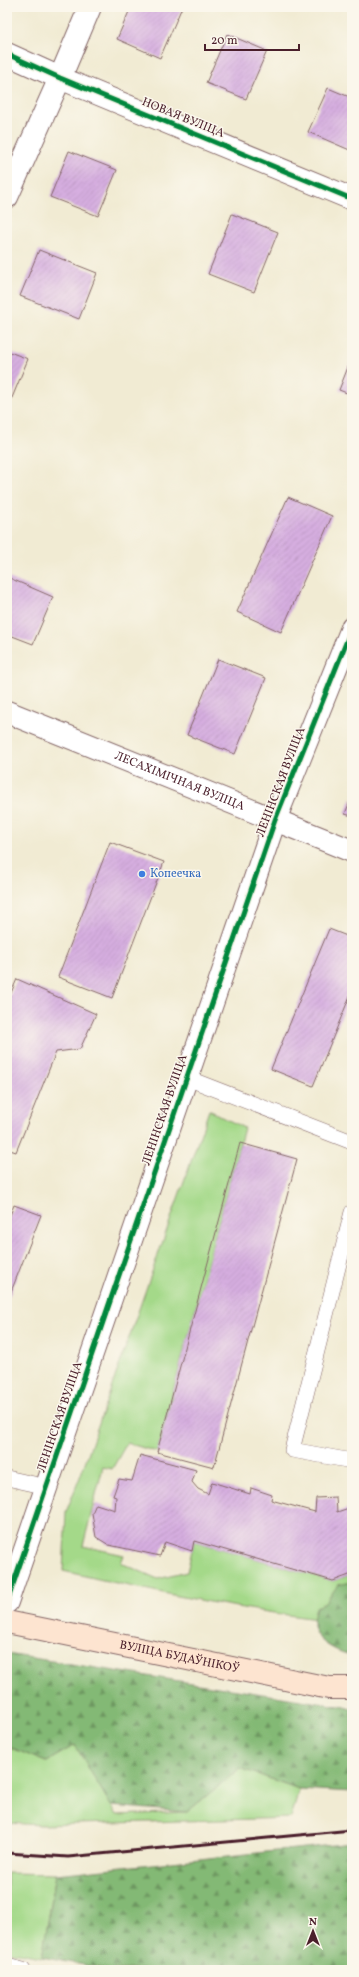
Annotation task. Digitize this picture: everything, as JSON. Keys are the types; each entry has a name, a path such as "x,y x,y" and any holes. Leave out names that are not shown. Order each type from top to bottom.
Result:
{"main road":[{"name":"ВУЛІЦА БУДАЎНІКОЎ","path":"7,1622 329,1688 352,1688"}],"street":[{"path":"7,197 90,7"},
{"name":"НОВАЯ ВУЛІЦА","path":"7,54 60,78 352,199"},
{"name":"ЛЕНІНСКАЯ ВУЛІЦА","path":"7,1602 275,820 352,628"},
{"name":"ЛЕСАХІМІЧНАЯ ВУЛІЦА","path":"7,712 352,851"}],"lane":[{"path":"187,1078 352,1142"},
{"path":"352,1212 292,1450 352,1461"},
{"path":"7,1478 47,1487"},
{"path":"7,1966 23,1970"}],"green space":[{"path":"209,1110 244,1128 157,1452 127,1443 112,1469 103,1467 83,1546 124,1555 121,1563 158,1579 187,1572 194,1541 333,1581 352,1574 352,1623 279,1614 206,1602 63,1571 66,1512 80,1477"},
{"path":"352,1582 352,1655 340,1652 327,1645 317,1635 313,1623 316,1607 325,1603 338,1585"},
{"path":"7,1654 352,1708 352,1792 299,1789 240,1768 187,1812 111,1806 75,1745 46,1762 7,1746"},
{"path":"75,1745 117,1815 187,1812 240,1768 299,1789 291,1818 41,1825 7,1823 7,1746 46,1762"},
{"path":"352,1843 352,1970 110,1970 42,1957 56,1874"},
{"path":"7,1873 56,1874 42,1957 7,1951"}],"building":[{"path":"131,7 182,7 160,58 117,39"},
{"path":"227,34 267,51 246,99 206,83"},
{"path":"328,88 352,98 352,151 308,132"},
{"path":"69,151 117,170 98,216 50,197"},
{"path":"232,214 278,232 254,292 208,274"},
{"path":"39,250 97,273 79,319 20,296"},
{"path":"7,351 28,359 7,410"},
{"path":"352,357 352,395 339,390"},
{"path":"288,497 332,516 281,632 237,612"},
{"path":"7,577 53,597 33,644 7,634"},
{"path":"218,659 266,678 235,754 187,735"},
{"path":"352,796 352,816 345,814"},
{"path":"110,842 164,862 112,998 58,977"},
{"path":"329,929 352,938 352,991 313,1086 271,1069"},
{"path":"17,979 96,1014 80,1049 56,1052 16,1152 7,1149 7,1002"},
{"path":"240,1143 297,1159 214,1467 157,1452"},
{"path":"14,1205 41,1215 7,1302 7,1223"},
{"path":"140,1455 196,1470 192,1482 198,1489 208,1494 212,1482 250,1494 251,1488 272,1495 271,1500 315,1512 316,1498 336,1497 337,1512 352,1507 352,1574 333,1581 194,1541 192,1551 165,1542 160,1556 109,1545 96,1537 92,1513 96,1504 115,1510 116,1497 113,1496 119,1479 132,1481"}],"railway":[{"path":"7,1853 68,1857 352,1830"}],"cycle path":[{"path":"7,54 60,78 352,199"},
{"path":"7,1602 275,820 352,628"}],"place":[{"name":"Копеечка","path":"142,874"}]}
